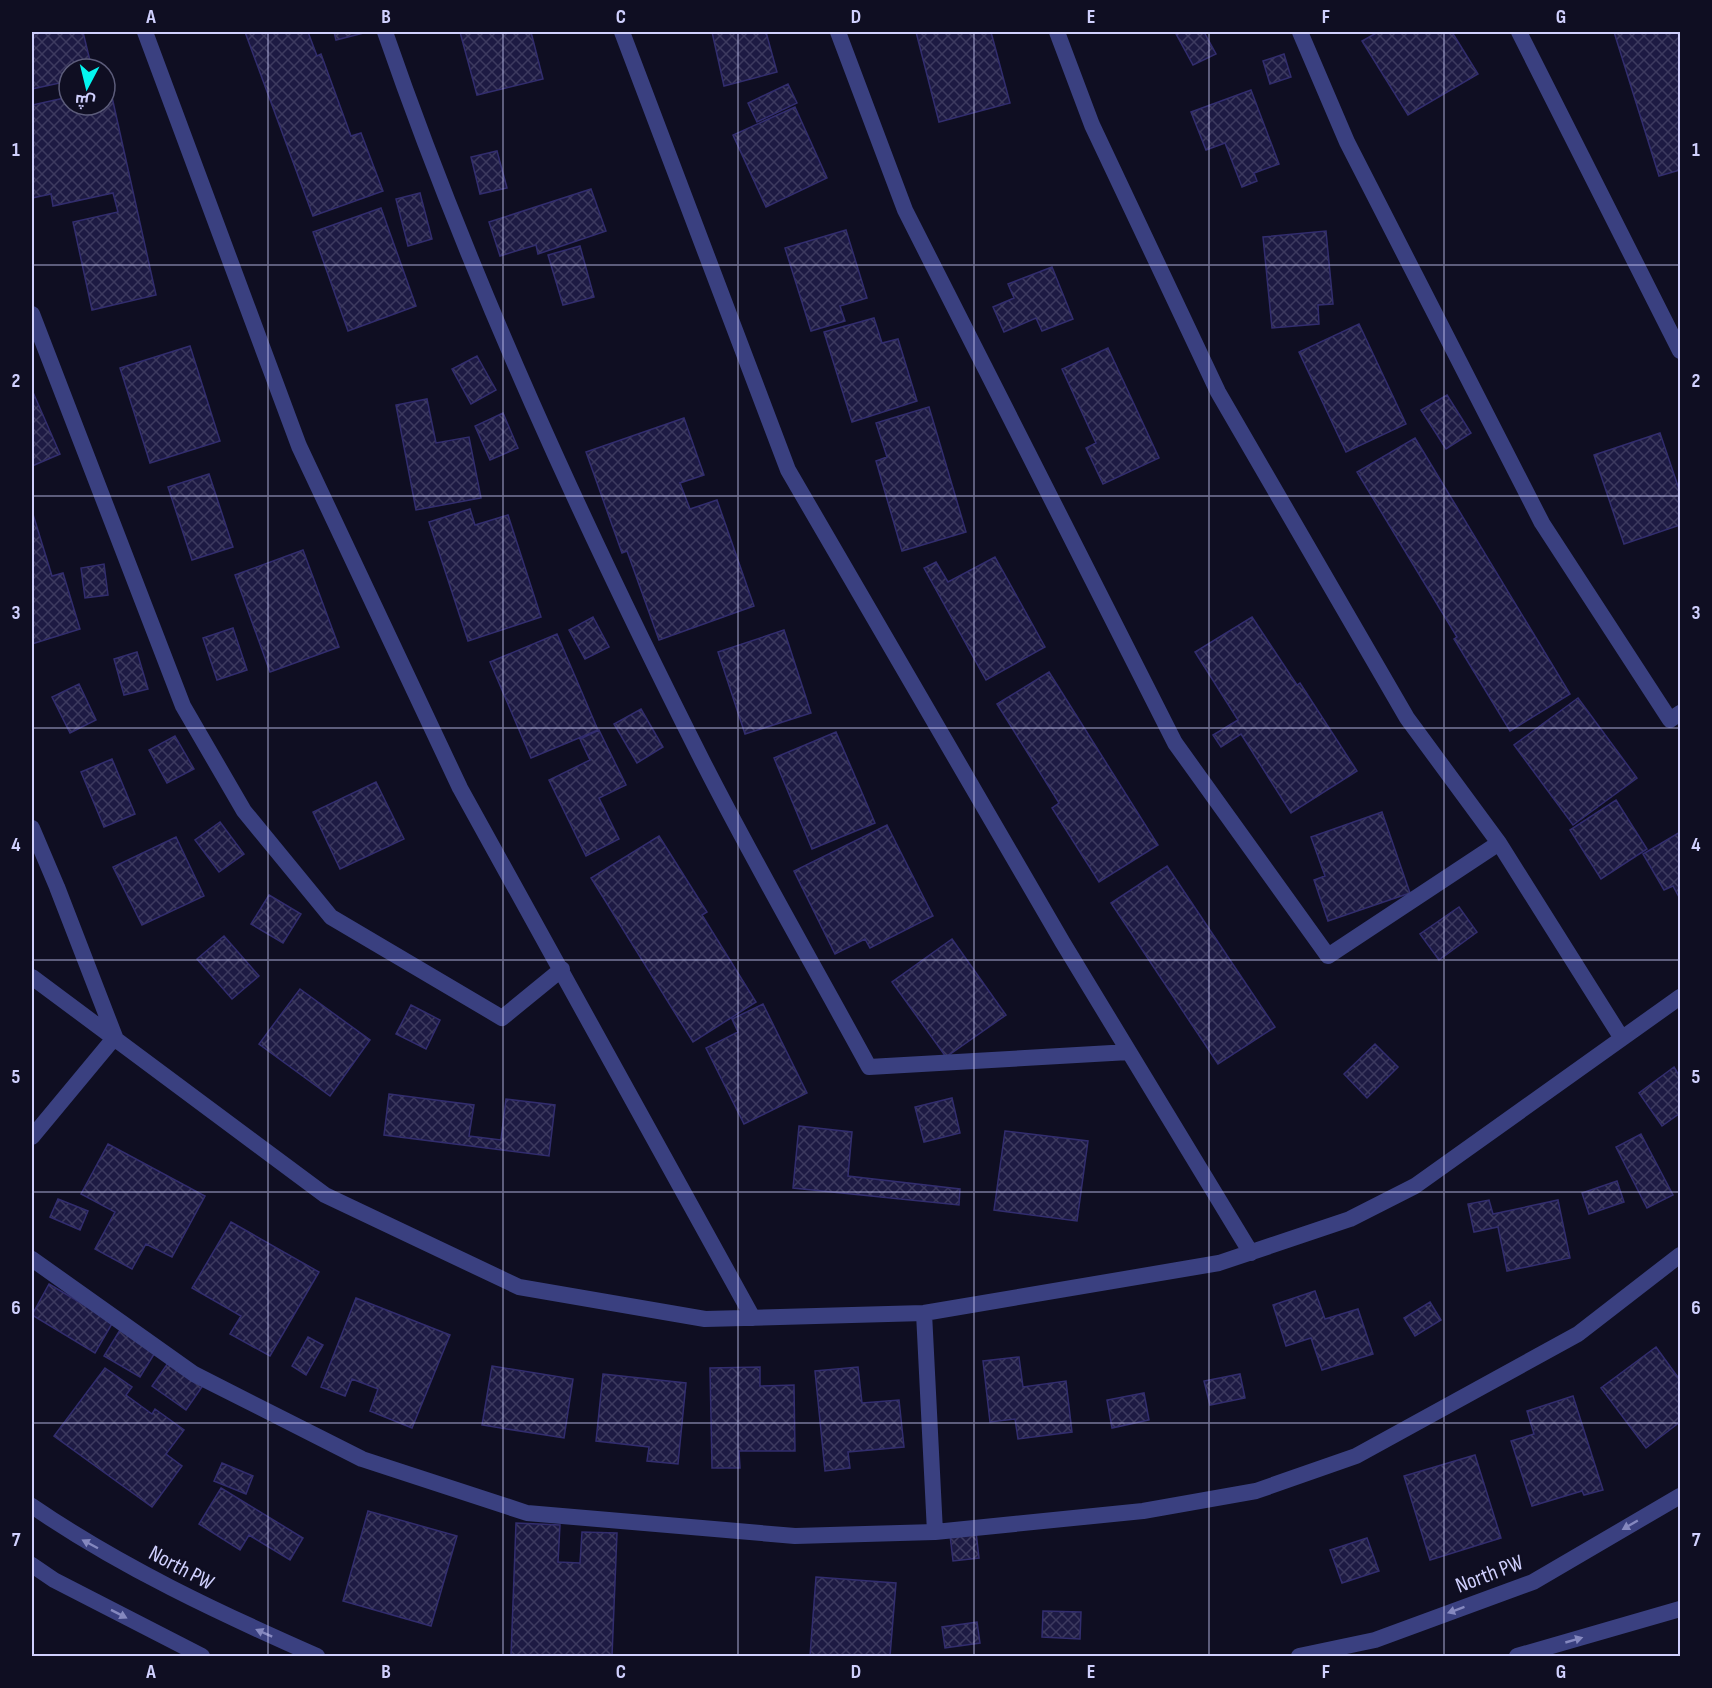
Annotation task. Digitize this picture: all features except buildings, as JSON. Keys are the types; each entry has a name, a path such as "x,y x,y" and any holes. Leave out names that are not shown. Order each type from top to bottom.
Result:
{"street":[{"path":"145,32 299,446 460,788 753,1318"},
{"path":"385,32 406,91 533,409 704,765 869,1066 1129,1052"},
{"path":"622,32 788,470 1129,1052 1251,1252"},
{"path":"838,32 905,210 1175,742 1328,956 1499,843"},
{"path":"1057,32 1092,125 1218,392 1407,718 1499,843 1621,1038"},
{"path":"1300,32 1347,142 1542,524 1670,720 1680,713"},
{"path":"1520,32 1680,351"},
{"path":"32,314 183,706 244,811 331,917 502,1018 562,969"},
{"path":"32,828 115,1037"},
{"path":"32,977 325,1195 519,1287 705,1318 924,1313 1219,1263 1350,1218 1415,1186 1680,997"},
{"path":"32,1137 115,1037"},
{"path":"32,1259 194,1374 362,1459 527,1513 795,1536 935,1532 1143,1512 1256,1491 1356,1456 1578,1334 1680,1255"},
{"path":"924,1313 935,1532"},
{"name":"North PW","path":"1299,1656 1375,1640 1533,1582 1680,1496"},
{"name":"North PW","path":"32,1506 80,1539 235,1620 317,1656"},
{"path":"32,1565 54,1580 202,1656"},
{"path":"1518,1656 1680,1609"}]}
